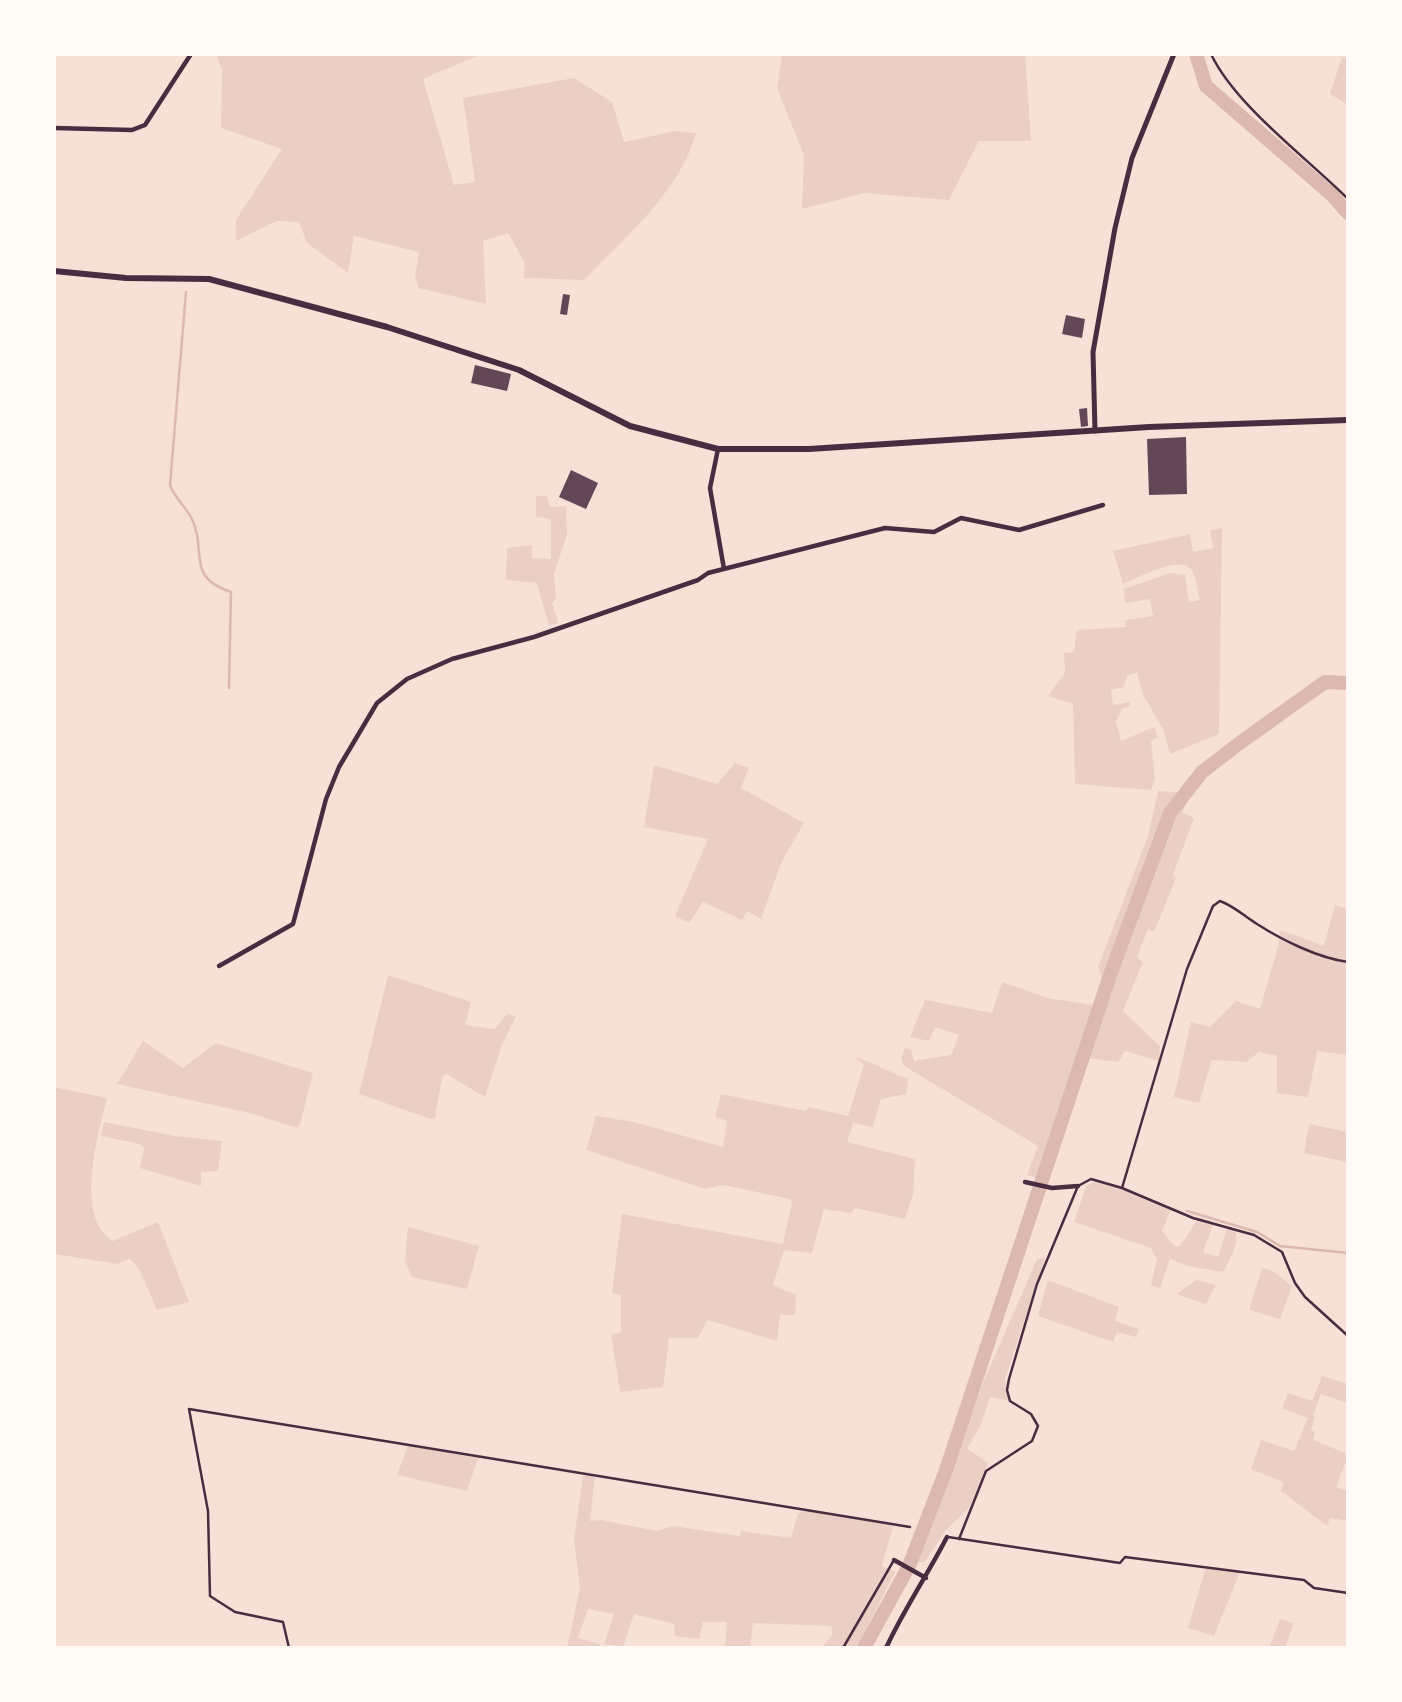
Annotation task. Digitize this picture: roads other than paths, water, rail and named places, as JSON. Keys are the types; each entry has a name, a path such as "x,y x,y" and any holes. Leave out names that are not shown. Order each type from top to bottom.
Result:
{"main road":[{"path":"54,271 126,278 209,279 387,327 519,370 630,426 718,449 808,449 1348,419"}],"street":[{"path":"54,128 132,130 145,125 191,54"},
{"path":"1095,431 1093,352 1115,228 1132,159 1174,54"},
{"path":"718,449 710,488 724,569"},
{"path":"219,966 293,925 326,799 339,767 377,703 407,679 452,659 534,637 724,569 885,528 934,532 961,519 1019,530 1103,505"},
{"path":"1026,1182 1052,1188 1078,1186"},
{"path":"886,1648 903,1611 926,1578 947,1537"},
{"path":"896,1562 926,1578"}],"lane":[{"path":"1211,54 1219,70 1264,119 1348,199"},
{"path":"1122,1188 1187,970 1213,906 1220,901 1229,904 1287,940 1335,960 1348,962"},
{"path":"960,1539 986,1471 1032,1441 1038,1426 1031,1414 1010,1401 1009,1379 1037,1284 1078,1186 1091,1180 1122,1188 1193,1218 1254,1235 1282,1252 1295,1283 1305,1297 1348,1336"},
{"path":"289,1648 283,1622 235,1612 211,1596 208,1511 188,1409 910,1527"},
{"path":"947,1537 1121,1563 1125,1557 1304,1580 1314,1588 1348,1593"},
{"path":"843,1648 896,1562"}],"waterway":[{"path":"1196,54 1206,86 1332,195 1348,213"},
{"path":"186,292 170,485 196,529 202,570 216,586 231,592 229,688"},
{"path":"864,1648 909,1566 946,1470 1110,975 1170,813 1202,772 1241,742 1325,682 1348,683"},
{"path":"1187,1211 1257,1232 1280,1246 1348,1253"}]}
